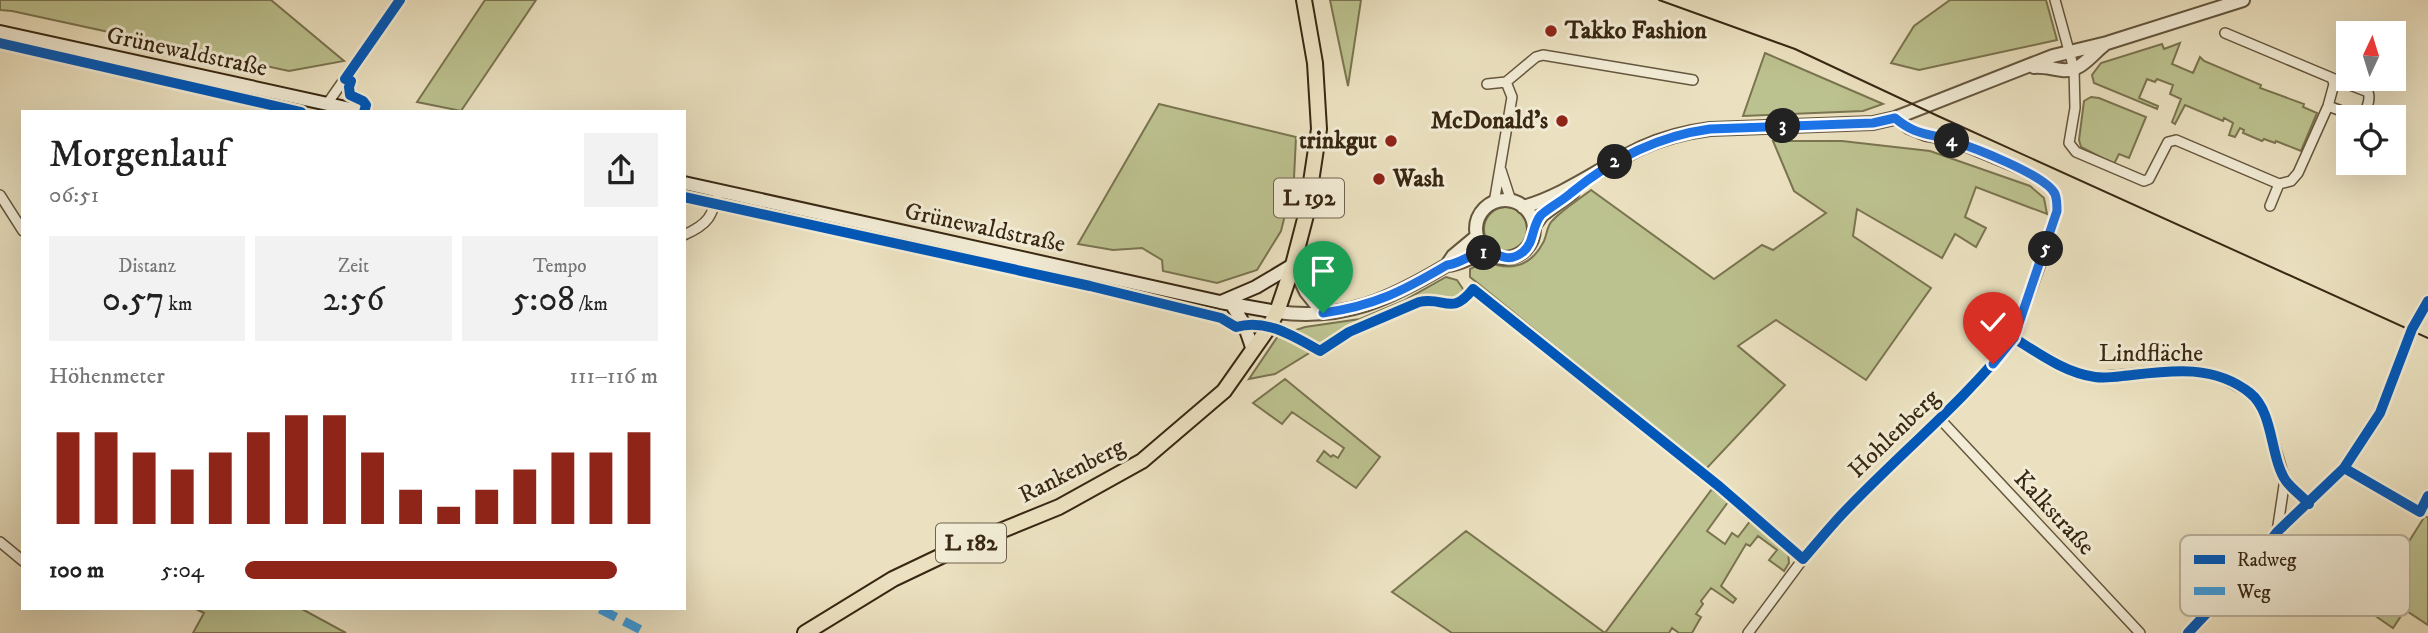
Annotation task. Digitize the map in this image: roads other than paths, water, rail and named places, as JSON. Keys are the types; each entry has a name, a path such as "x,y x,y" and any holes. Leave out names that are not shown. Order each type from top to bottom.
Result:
{"main road":[{"name":"L 192","path":"1277,312 1293,265 1314,174 1319,129 1315,63 1304,0"},
{"name":"Rankenberg","path":"805,633 893,579 956,549 1059,507 1142,461 1224,391 1277,312"}],"street":[{"path":"327,104 400,0"},
{"path":"2055,0 2074,69 2075,108 2069,143 2076,152 2144,181 2150,179 2168,142 2176,140 2279,184 2291,181 2298,173 2328,106 2333,90 2332,78"},
{"path":"1493,203 1542,201 1642,148 1685,132 1873,123 1895,118 2069,51 2107,43 2243,0"},
{"name":"Grünewaldstraße","path":"0,32 355,110"},
{"path":"2225,33 2368,92 2370,99 2364,113 2358,117 2328,106"},
{"path":"2026,68 2042,66 2066,71 2074,69 2083,65 2107,43"},
{"path":"1487,84 1506,82 1536,57 1543,55 1693,80"},
{"path":"1488,252 1477,236 1476,226 1479,217 1493,203 1501,168 1512,97 1506,82"},
{"name":"Hohlenberg","path":"1748,633 1803,559 1848,508 1940,419 2014,338 2057,211 2056,195 2047,184 2029,173 1949,140 1926,136 1909,129 1895,118"},
{"path":"1501,168 1517,204 1532,219 1534,226"},
{"path":"1447,265 1488,252 1506,258 1524,251 1530,244 1534,226 1542,215 1584,181"},
{"name":"Grünewaldstraße","path":"686,183 1226,304 1277,312 1323,313 1385,300 1447,265"},
{"path":"2270,206 2279,184"},
{"path":"686,234 700,228 710,217 719,191"},
{"path":"0,195 21,228"},
{"path":"1447,265 1453,256 1477,236"},
{"path":"1252,350 1244,324 1226,304 1293,265 1306,292 1323,313"},
{"path":"2275,535 2344,468 2379,413 2412,329 2428,301"},
{"name":"Lindfläche","path":"2014,338 2053,362 2095,377 2175,370 2216,375 2252,394 2264,412 2285,479 2277,532"},
{"name":"Kalkstraße","path":"1940,419 2133,631"},
{"path":"2344,468 2420,512 2428,496"},
{"name":"Lindfläche","path":"2285,479 2309,504"},
{"path":"0,542 21,559"},
{"path":"2188,633 2204,616"}],"tram line":[{"path":"1659,0 1795,49 2428,338"}],"place":[{"name":"Takko Fashion","path":"1551,31"},
{"name":"McDonald's","path":"1562,121"},
{"name":"trinkgut","path":"1391,141"},
{"name":"Wash","path":"1379,179"}]}
